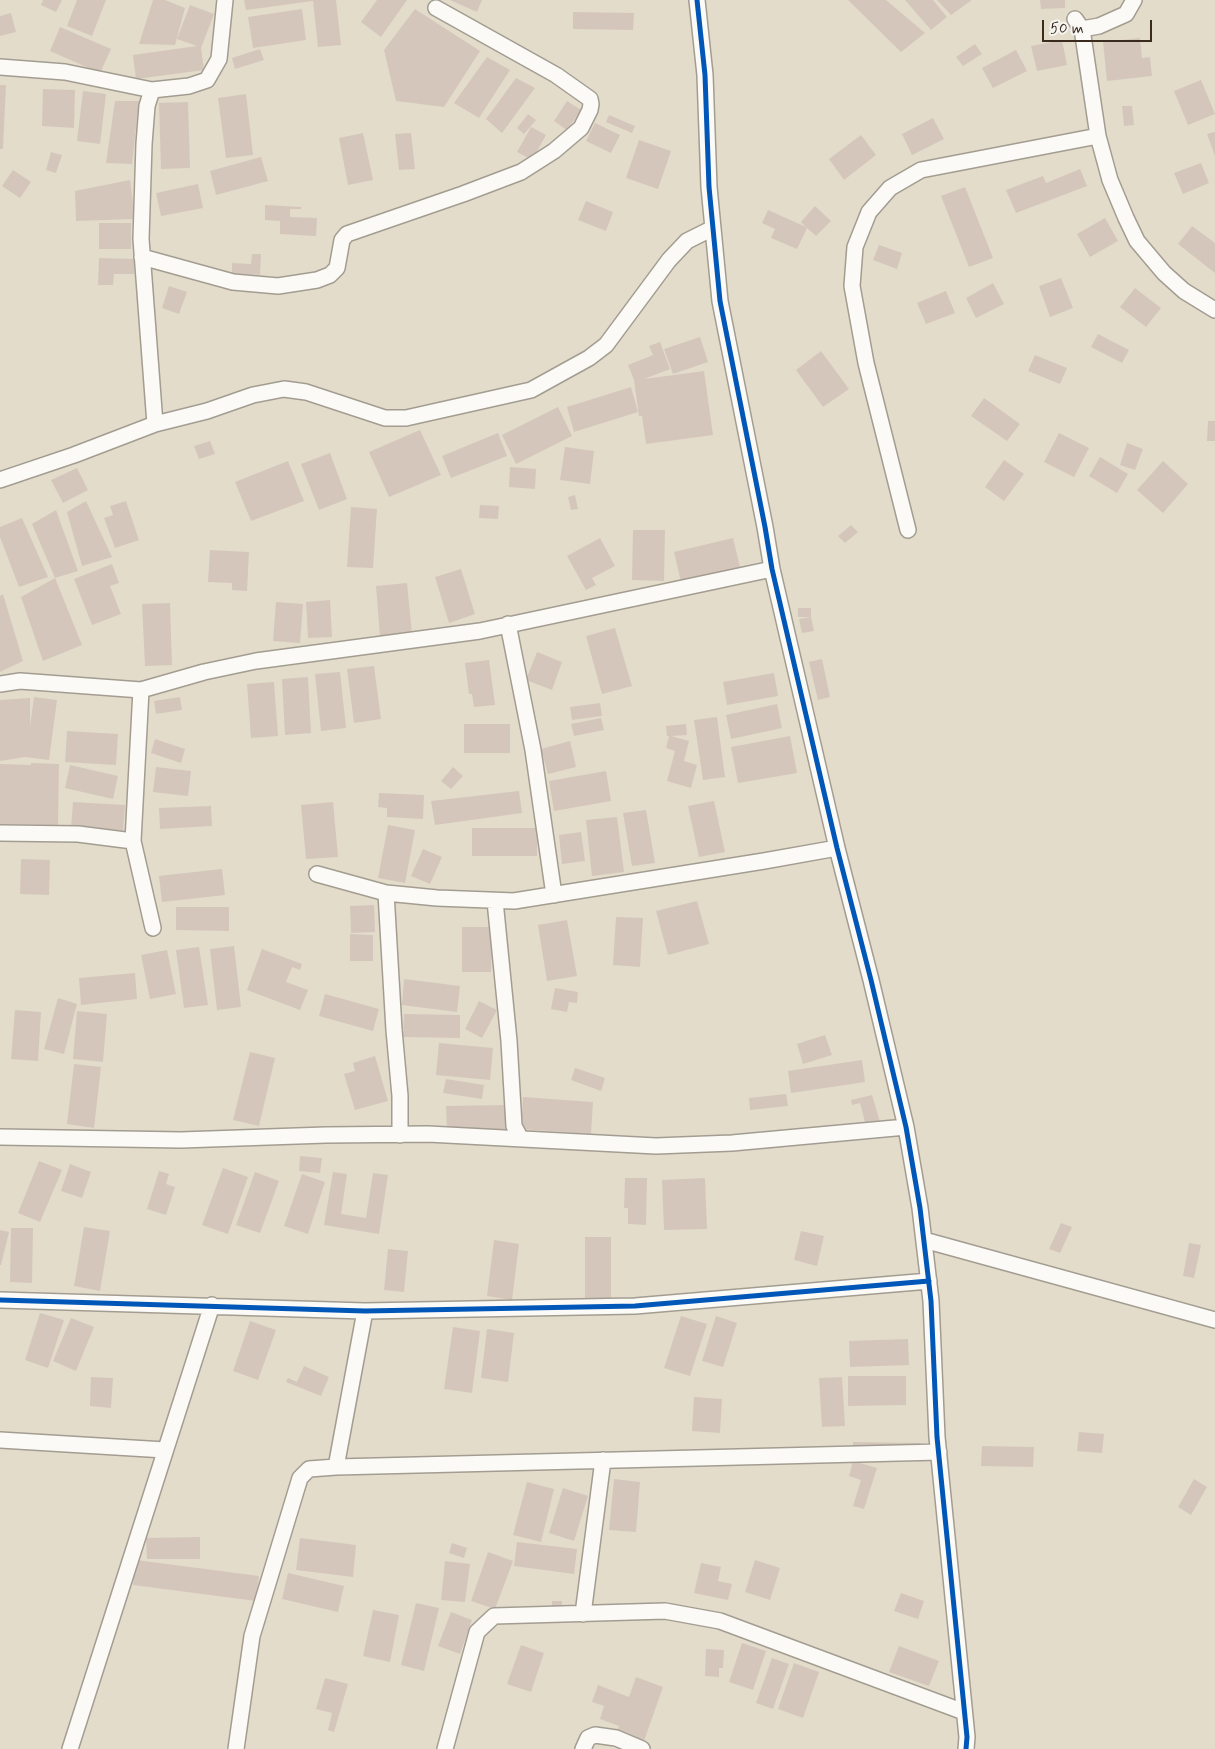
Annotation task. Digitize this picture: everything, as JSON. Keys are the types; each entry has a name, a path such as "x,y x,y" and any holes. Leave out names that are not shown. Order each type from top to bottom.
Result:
{"street":[{"path":"0,67 65,72 152,90 190,86 207,80 219,59 225,0"},
{"path":"697,0 705,75 709,187 720,301 772,569 837,848 906,1127 924,1240 932,1301 939,1452 967,1737 966,1749"},
{"path":"1134,0 1126,14 1099,26 1079,24 1098,136 1110,180 1137,241 1164,273 1184,291 1215,310"},
{"path":"142,257 232,282 278,286 317,280 330,275 337,268 342,240 347,234 521,172 554,150 581,128 590,110 590,100 556,75 436,8"},
{"path":"152,90 147,106 144,144 141,239 155,424"},
{"path":"908,530 866,363 852,286 855,247 869,212 890,188 920,170 1098,136"},
{"path":"0,480 74,455 155,424 206,411 253,395 284,389 306,392 385,418 406,418 531,390 588,358 606,345 669,260 688,241 713,228"},
{"path":"0,684 20,681 140,690 204,672 256,662 480,631 772,569"},
{"path":"508,624 533,750 554,895"},
{"path":"140,690 133,841 153,928"},
{"path":"0,833 78,834 133,841"},
{"path":"316,874 386,893 514,901 837,848"},
{"path":"386,893 400,1096 400,1135"},
{"path":"495,901 509,1041 514,1126 521,1139"},
{"path":"0,1136 181,1140 428,1134 656,1146 732,1143 906,1127"},
{"path":"924,1240 1215,1320"},
{"path":"0,1300 365,1310 635,1306 929,1281"},
{"path":"70,1749 212,1305"},
{"path":"336,1467 365,1310"},
{"path":"0,1440 166,1450"},
{"path":"236,1749 252,1636 300,1478 309,1469 939,1452"},
{"path":"583,1614 602,1460"},
{"path":"446,1749 477,1632 494,1616 665,1611 720,1622 964,1712"},
{"path":"583,1749 588,1738 595,1735 616,1738 642,1749"}],"building":[{"path":"43,0 62,0 56,12 41,5"},
{"path":"77,0 106,0 92,36 67,26"},
{"path":"153,0 165,0 185,8 175,45 139,44"},
{"path":"244,0 336,0 341,45 318,47 313,1 246,10"},
{"path":"377,0 407,0 381,37 361,22"},
{"path":"450,0 482,0 477,12"},
{"path":"848,0 886,0 925,33 901,52"},
{"path":"905,0 933,0 947,17 931,30"},
{"path":"937,0 972,0 951,15"},
{"path":"1040,0 1065,0 1065,8 1041,9"},
{"path":"190,5 214,14 201,48 204,70 136,79 133,55 197,46 177,39"},
{"path":"302,9 306,40 253,48 248,17"},
{"path":"415,9 480,51 444,107 396,101 384,50"},
{"path":"573,12 634,13 633,30 573,29"},
{"path":"11,13 16,32 0,36 0,16"},
{"path":"60,27 111,49 100,73 50,51"},
{"path":"1140,38 1142,58 1150,57 1152,76 1107,81 1103,42"},
{"path":"1062,40 1067,65 1037,71 1031,46"},
{"path":"975,44 982,54 963,66 956,57"},
{"path":"260,49 264,60 235,69 232,58"},
{"path":"1016,50 1027,71 993,88 982,68"},
{"path":"487,57 510,70 479,118 454,103"},
{"path":"516,78 535,88 502,133 486,119"},
{"path":"1201,80 1215,114 1188,125 1174,91"},
{"path":"0,85 6,85 3,149 0,149"},
{"path":"43,89 75,90 74,128 42,126"},
{"path":"83,91 106,94 100,144 77,141"},
{"path":"246,94 253,155 226,158 218,98"},
{"path":"115,101 139,101 132,164 106,163"},
{"path":"567,101 581,110 567,130 554,121"},
{"path":"188,102 190,168 161,169 159,103"},
{"path":"1122,106 1132,106 1134,125 1124,126"},
{"path":"528,114 536,120 524,134 517,128"},
{"path":"609,115 635,126 632,133 606,122"},
{"path":"933,118 944,139 912,155 902,134"},
{"path":"595,123 620,135 611,153 586,141"},
{"path":"531,127 546,135 532,160 517,152"},
{"path":"1215,132 1215,156 1207,134"},
{"path":"363,133 373,180 348,185 339,138"},
{"path":"411,133 415,169 399,170 395,134"},
{"path":"861,135 876,155 844,180 829,159"},
{"path":"639,140 671,151 658,189 626,178"},
{"path":"51,152 62,155 56,173 46,170"},
{"path":"261,157 268,181 216,195 210,171"},
{"path":"1201,163 1209,183 1183,194 1174,173"},
{"path":"1080,169 1087,186 1016,213 1006,190 1043,176 1046,183"},
{"path":"13,170 31,182 20,198 2,186"},
{"path":"130,180 135,219 76,221 75,191"},
{"path":"198,184 203,208 161,216 156,193"},
{"path":"965,187 993,258 969,267 941,196"},
{"path":"586,201 613,212 606,231 578,220"},
{"path":"265,205 301,207 301,209 290,209 290,217 317,218 316,236 280,234 280,221 265,220"},
{"path":"815,206 831,221 816,236 807,228 797,249 771,238 775,229 762,223 768,210 806,227 801,222"},
{"path":"1105,218 1118,241 1090,257 1077,234"},
{"path":"99,223 131,223 131,249 99,249"},
{"path":"1192,226 1215,243 1215,273 1178,244"},
{"path":"879,245 902,253 897,269 873,260"},
{"path":"252,254 261,254 260,275 232,273 232,263 251,264"},
{"path":"99,258 135,259 134,274 114,274 113,285 98,285"},
{"path":"1061,278 1073,308 1050,317 1039,286"},
{"path":"993,283 1004,304 976,318 966,298"},
{"path":"169,286 187,292 179,314 162,308"},
{"path":"1135,288 1161,308 1146,327 1120,307"},
{"path":"946,291 955,313 926,324 917,303"},
{"path":"1098,334 1129,350 1122,363 1091,347"},
{"path":"700,337 708,362 673,374 664,349"},
{"path":"660,342 670,369 644,379 704,371 713,435 646,444 642,416 639,416 634,380 628,365 653,355 649,346"},
{"path":"821,351 849,389 823,407 796,370"},
{"path":"1035,355 1067,368 1060,384 1028,371"},
{"path":"631,387 638,412 574,432 567,407"},
{"path":"984,398 1020,424 1007,441 971,416"},
{"path":"558,407 572,436 516,464 502,435"},
{"path":"1208,421 1215,421 1215,441 1207,441"},
{"path":"420,430 441,475 389,497 369,452"},
{"path":"498,433 507,456 451,478 442,456"},
{"path":"1059,433 1089,448 1074,477 1044,462"},
{"path":"210,441 215,454 199,459 194,446"},
{"path":"1127,443 1143,449 1135,470 1120,465"},
{"path":"565,447 594,451 590,484 560,480"},
{"path":"330,453 347,499 319,510 301,464"},
{"path":"1100,457 1128,474 1117,493 1089,476"},
{"path":"1004,460 1024,474 1004,501 985,487"},
{"path":"288,461 304,501 251,521 235,482"},
{"path":"1163,461 1188,484 1163,513 1137,490"},
{"path":"510,467 536,469 535,489 509,487"},
{"path":"77,468 88,490 63,503 51,480"},
{"path":"575,495 578,509 571,510 568,497"},
{"path":"86,501 112,557 82,566 67,512"},
{"path":"126,501 139,540 115,548 104,518 113,515 110,506"},
{"path":"480,505 499,506 498,519 479,518"},
{"path":"351,507 377,509 373,568 347,567"},
{"path":"56,510 78,571 55,578 32,524"},
{"path":"22,518 48,577 19,587 0,537 0,527"},
{"path":"851,525 858,532 845,543 838,536"},
{"path":"633,530 665,530 664,581 632,580"},
{"path":"600,538 615,566 592,578 596,585 586,590 567,556"},
{"path":"733,538 740,567 681,582 674,552"},
{"path":"210,550 249,552 247,591 232,590 232,583 208,582"},
{"path":"112,564 119,583 110,586 121,614 92,625 74,579"},
{"path":"461,569 475,614 449,623 435,577"},
{"path":"55,578 82,645 43,661 21,597"},
{"path":"407,583 412,634 380,637 376,586"},
{"path":"3,594 23,661 0,672 0,596"},
{"path":"330,600 332,637 308,638 306,602"},
{"path":"276,602 303,604 300,643 273,641"},
{"path":"170,603 172,665 145,666 142,604"},
{"path":"798,608 811,608 811,617 798,617"},
{"path":"811,617 814,631 802,633 799,619"},
{"path":"615,628 632,686 602,694 586,636"},
{"path":"537,652 562,662 552,690 526,680"},
{"path":"822,659 830,697 818,700 809,662"},
{"path":"489,660 495,705 474,707 472,694 469,694 465,663"},
{"path":"374,666 381,719 354,723 347,669"},
{"path":"340,672 346,728 321,731 315,674"},
{"path":"774,673 778,696 727,705 723,682"},
{"path":"308,677 311,733 285,735 282,679"},
{"path":"274,682 278,736 251,738 247,684"},
{"path":"34,697 57,700 49,760 25,757 0,761 0,700 30,698 30,726"},
{"path":"180,697 182,710 156,714 154,701"},
{"path":"600,703 602,716 572,720 570,707"},
{"path":"777,704 782,728 731,739 726,715"},
{"path":"717,717 725,777 703,780 694,720"},
{"path":"601,718 604,730 574,736 571,724"},
{"path":"464,724 510,724 510,753 464,753"},
{"path":"686,724 687,735 671,736 689,741 684,761 697,765 691,788 667,781 675,751 666,748 669,736 667,736 666,726"},
{"path":"67,731 118,734 116,765 65,762"},
{"path":"790,736 797,773 738,783 731,747"},
{"path":"155,739 185,749 181,763 151,753"},
{"path":"570,741 576,767 548,774 541,749"},
{"path":"31,763 59,764 58,825 0,824 0,764 31,765"},
{"path":"70,765 118,776 113,799 65,788"},
{"path":"156,767 191,771 188,796 153,792"},
{"path":"453,767 463,776 451,789 441,781"},
{"path":"606,771 611,801 554,811 549,781"},
{"path":"519,791 522,813 435,825 431,801"},
{"path":"379,793 424,795 423,819 387,817 387,808 378,807"},
{"path":"714,801 725,852 699,857 688,806"},
{"path":"73,802 125,805 123,831 71,828"},
{"path":"333,802 338,857 306,859 301,805"},
{"path":"211,806 212,826 160,829 159,808"},
{"path":"646,810 655,863 632,866 623,813"},
{"path":"617,817 624,872 592,876 586,820"},
{"path":"388,825 415,830 405,883 378,878"},
{"path":"472,828 537,828 537,856 472,856"},
{"path":"581,832 585,861 562,864 559,835"},
{"path":"423,849 442,857 430,884 411,876"},
{"path":"21,859 50,860 49,895 20,894"},
{"path":"222,869 225,895 162,902 159,876"},
{"path":"697,901 709,944 668,955 656,911"},
{"path":"374,905 375,932 351,933 350,906"},
{"path":"176,907 229,907 229,931 176,930"},
{"path":"616,917 643,918 640,967 613,965"},
{"path":"567,920 577,976 547,981 538,925"},
{"path":"462,927 492,927 491,972 462,972"},
{"path":"350,934 373,935 373,961 350,961"},
{"path":"234,946 241,1007 217,1010 210,949"},
{"path":"199,947 208,1005 184,1008 176,950"},
{"path":"262,949 302,964 300,970 292,967 286,982 308,990 300,1010 247,990"},
{"path":"167,950 176,994 150,999 141,955"},
{"path":"135,973 137,999 81,1005 79,978"},
{"path":"404,979 460,986 457,1012 402,1005"},
{"path":"555,988 578,992 577,1003 569,1002 567,1012 551,1009"},
{"path":"325,994 379,1009 373,1031 319,1016"},
{"path":"58,998 77,1004 64,1054 44,1049"},
{"path":"479,1001 497,1010 482,1038 465,1029"},
{"path":"15,1010 41,1012 38,1061 11,1059"},
{"path":"77,1011 107,1014 103,1062 73,1059"},
{"path":"404,1014 460,1015 460,1038 403,1037"},
{"path":"825,1035 832,1055 803,1064 797,1044"},
{"path":"439,1043 493,1048 490,1080 436,1075"},
{"path":"250,1052 275,1058 259,1126 233,1120"},
{"path":"375,1056 388,1101 355,1110 344,1074 355,1071 353,1063"},
{"path":"862,1060 865,1082 791,1093 788,1071"},
{"path":"74,1064 101,1067 94,1128 67,1124"},
{"path":"575,1068 605,1078 601,1091 571,1080"},
{"path":"446,1079 484,1085 482,1099 443,1093"},
{"path":"786,1094 788,1106 750,1110 749,1098"},
{"path":"872,1095 880,1122 866,1126 860,1103 852,1105 851,1100"},
{"path":"523,1097 593,1102 591,1134 521,1129"},
{"path":"505,1105 505,1129 447,1130 446,1106"},
{"path":"300,1156 322,1158 320,1173 299,1171"},
{"path":"39,1161 62,1170 40,1222 18,1213"},
{"path":"70,1164 91,1172 82,1198 61,1191"},
{"path":"223,1168 248,1177 228,1234 202,1225"},
{"path":"159,1171 169,1174 166,1184 175,1187 166,1215 147,1209"},
{"path":"255,1172 279,1181 260,1233 236,1225"},
{"path":"333,1172 347,1174 341,1214 366,1218 373,1173 388,1175 379,1234 324,1225"},
{"path":"302,1174 325,1182 308,1234 284,1226"},
{"path":"625,1178 647,1178 646,1225 628,1224 628,1208 624,1208"},
{"path":"705,1178 707,1229 664,1230 662,1180"},
{"path":"1061,1223 1072,1227 1060,1253 1049,1249"},
{"path":"84,1227 110,1231 100,1291 74,1286"},
{"path":"11,1228 33,1228 32,1283 10,1282"},
{"path":"0,1230 9,1232 1,1265 0,1265"},
{"path":"801,1231 824,1236 817,1266 794,1260"},
{"path":"585,1237 611,1237 611,1298 585,1298"},
{"path":"494,1240 519,1244 512,1300 487,1296"},
{"path":"1189,1243 1201,1245 1194,1278 1183,1276"},
{"path":"388,1249 408,1251 404,1292 384,1290"},
{"path":"40,1313 64,1320 48,1368 25,1360"},
{"path":"681,1316 707,1324 690,1376 664,1368"},
{"path":"716,1316 737,1323 723,1367 702,1361"},
{"path":"71,1318 94,1327 76,1371 53,1361"},
{"path":"250,1321 276,1330 258,1380 233,1371"},
{"path":"453,1327 480,1331 472,1393 444,1389"},
{"path":"487,1329 514,1333 508,1382 481,1378"},
{"path":"908,1339 909,1365 850,1367 849,1341"},
{"path":"304,1366 329,1377 321,1396 286,1382 288,1378 297,1382"},
{"path":"848,1376 906,1376 906,1405 848,1406"},
{"path":"91,1377 113,1378 111,1408 90,1406"},
{"path":"842,1377 845,1426 822,1427 819,1378"},
{"path":"694,1397 722,1399 720,1433 692,1431"},
{"path":"1079,1432 1104,1434 1102,1453 1077,1451"},
{"path":"853,1442 920,1443 919,1456 853,1455"},
{"path":"982,1446 1034,1447 1033,1467 981,1466"},
{"path":"853,1461 877,1468 864,1509 853,1506 861,1480 849,1476"},
{"path":"614,1479 640,1482 636,1532 609,1530"},
{"path":"1194,1479 1207,1487 1191,1515 1178,1507"},
{"path":"527,1482 554,1489 541,1542 513,1535"},
{"path":"563,1488 588,1496 574,1541 549,1533"},
{"path":"200,1537 200,1559 147,1559 146,1538"},
{"path":"300,1538 356,1545 353,1577 296,1570"},
{"path":"517,1542 577,1549 574,1574 514,1566"},
{"path":"452,1543 467,1548 464,1558 449,1553"},
{"path":"488,1552 513,1561 495,1609 471,1601"},
{"path":"136,1560 259,1576 256,1601 133,1585"},
{"path":"755,1560 780,1568 770,1600 745,1592"},
{"path":"445,1561 470,1564 465,1602 441,1600"},
{"path":"701,1563 721,1567 718,1581 732,1584 728,1600 694,1593"},
{"path":"288,1573 344,1586 338,1612 282,1599"},
{"path":"901,1593 924,1601 918,1619 894,1611"},
{"path":"552,1601 562,1601 562,1607 552,1607"},
{"path":"416,1603 439,1608 424,1671 401,1665"},
{"path":"373,1610 399,1615 390,1662 363,1656"},
{"path":"451,1612 472,1620 460,1654 438,1646"},
{"path":"742,1643 766,1651 753,1690 729,1682"},
{"path":"521,1645 544,1653 531,1692 507,1684"},
{"path":"899,1646 939,1661 929,1686 889,1672"},
{"path":"706,1649 724,1650 723,1668 719,1668 719,1677 705,1676"},
{"path":"772,1658 789,1664 773,1709 756,1703"},
{"path":"794,1663 819,1672 803,1718 778,1709"},
{"path":"636,1677 663,1687 644,1741 617,1731 619,1726 600,1719 604,1706 592,1702 598,1685 629,1697"},
{"path":"325,1678 348,1684 334,1732 328,1730 332,1713 316,1709"}],"cycle path":[{"path":"697,0 705,75 709,187 720,301 772,569 837,848 906,1127 920,1208 931,1301 937,1437 967,1737 966,1749"},
{"path":"0,1300 365,1311 635,1306 929,1281"}]}
